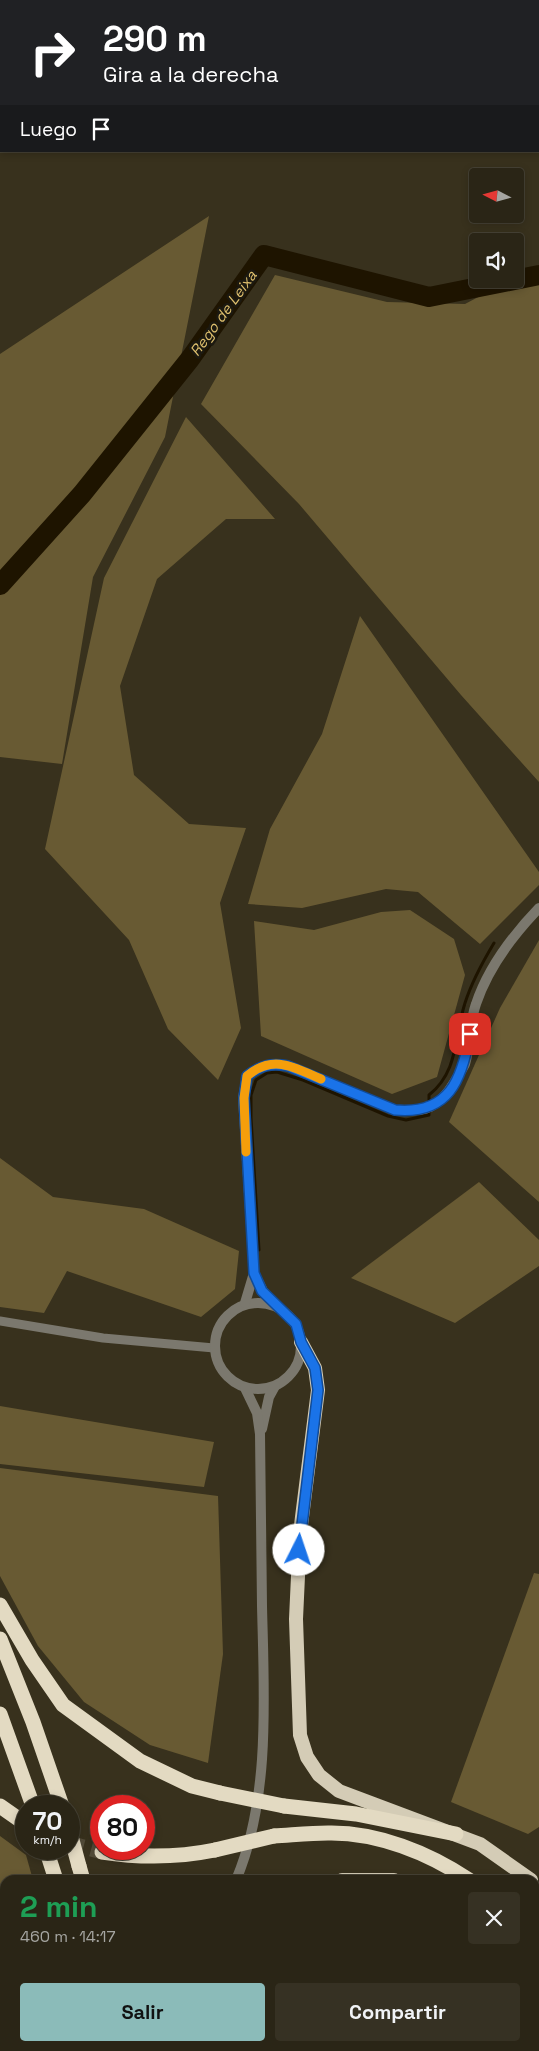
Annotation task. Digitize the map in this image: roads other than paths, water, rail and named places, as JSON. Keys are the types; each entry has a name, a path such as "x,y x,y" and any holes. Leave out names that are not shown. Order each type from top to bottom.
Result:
{"highway":[{"path":"301,1342 315,1368 318,1390 299,1552 296,1619 300,1735 307,1757 320,1775 339,1791 480,1844 524,1875"},
{"path":"0,1605 32,1660 63,1705 140,1761 192,1786 220,1793 284,1806 356,1814 456,1834"},
{"path":"0,1639 33,1722 58,1795"},
{"path":"0,1714 29,1795"},
{"path":"0,1806 15,1816"},
{"path":"155,1857 215,1850 274,1836 330,1833 371,1838 403,1846 432,1859 460,1875"},
{"path":"49,1860 54,1875"},
{"path":"77,1860 81,1873"}],"street":[{"path":"246,1304 254,1273 244,1098 247,1076 257,1068 272,1063 288,1066 395,1110 414,1112 430,1107 446,1098 465,1064 476,1004 492,970 518,930 539,908"},
{"path":"254,1273 262,1291 274,1305"},
{"path":"265,1302 274,1305 284,1310 296,1324 301,1342 300,1355 295,1368 287,1378 275,1386 260,1389 245,1388 232,1381 223,1372 217,1361 214,1348 216,1334 222,1320 232,1310 246,1304 265,1302"},
{"path":"0,1321 103,1338 214,1348"},
{"path":"260,1434 269,1397 275,1386"},
{"path":"238,1875 252,1824 259,1784 264,1691 260,1434 257,1413 245,1388"}],"waterway":[{"name":"Rego de Leixa","path":"0,585 82,494 190,359 264,255 429,297 539,275"},
{"path":"259,1250 251,1118 251,1095 256,1080 267,1073 277,1072 303,1080 388,1116 406,1120 429,1115 429,1095 439,1086 451,1064 468,995 494,943"}],"tunnel":[{"path":"80,1846 90,1849"}]}
